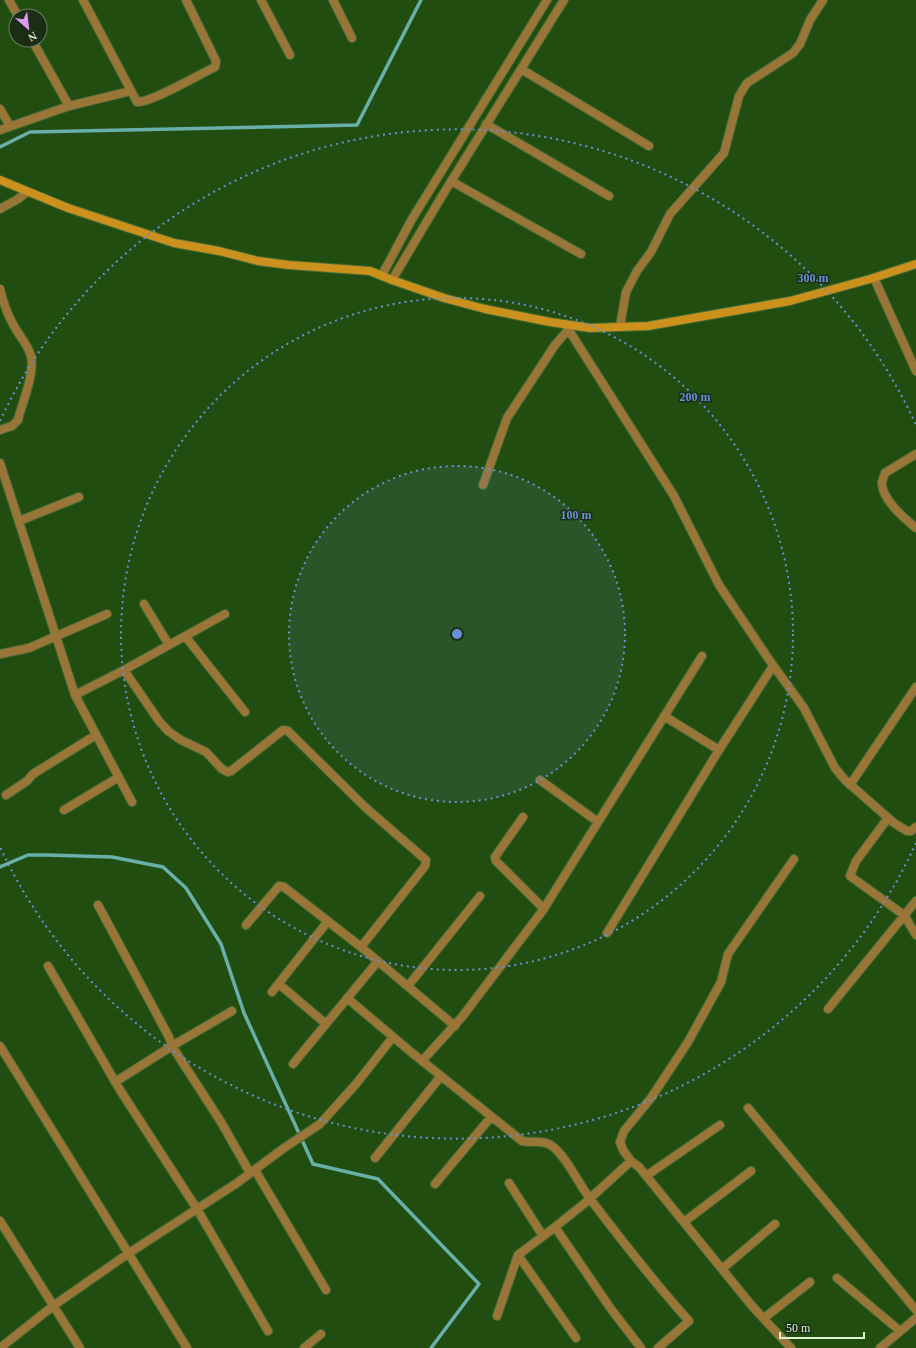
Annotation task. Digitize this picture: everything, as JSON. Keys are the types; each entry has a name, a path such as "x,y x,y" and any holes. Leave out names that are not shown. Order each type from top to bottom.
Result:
{"main road":[{"path":"0,180 68,208 174,242 258,261 289,265 370,270 392,280 444,298 485,309 567,327 590,328 648,326 814,295 916,264"}],"street":[{"path":"83,0 137,102 142,102 158,96 215,67 216,60 186,0"},
{"path":"261,0 290,55"},
{"path":"333,0 352,38"},
{"path":"382,275 412,219 547,0"},
{"path":"392,280 486,124 564,0"},
{"path":"620,326 626,292 637,271 651,252 670,214 724,153 739,96 747,83 793,53 800,44 810,20 823,0"},
{"path":"36,48 69,106"},
{"path":"521,69 649,146"},
{"path":"0,130 69,106 131,91"},
{"path":"0,109 10,126"},
{"path":"486,124 609,196"},
{"path":"451,181 581,254"},
{"path":"0,209 27,192"},
{"path":"874,278 916,371"},
{"path":"0,289 4,306 14,326 26,343 31,357 31,372 18,420 12,426 0,430"},
{"path":"483,485 508,418 567,327 674,496 719,585 773,666 804,708 834,768 850,785 888,818 907,831 911,831 916,827"},
{"path":"916,454 885,473 882,483 890,502 916,528"},
{"path":"0,463 74,695 132,802"},
{"path":"19,521 78,497"},
{"path":"144,604 169,645"},
{"path":"0,654 29,648 55,638 107,614"},
{"path":"74,695 124,670 225,614"},
{"path":"185,636 245,712"},
{"path":"422,1061 462,1018 544,909 702,656"},
{"path":"607,933 719,750 773,666"},
{"path":"124,670 168,731 186,743 206,752 222,769 228,772 283,730 288,731 365,807 426,860 425,866 361,947"},
{"path":"850,785 916,687"},
{"path":"664,716 719,750"},
{"path":"6,795 27,781 33,774 96,735"},
{"path":"64,810 119,778"},
{"path":"540,780 598,822"},
{"path":"523,817 495,857 496,861 544,909"},
{"path":"888,818 856,861 850,876 904,915 916,935"},
{"path":"791,1348 722,1269 639,1167 631,1162 623,1150 620,1142 624,1131 651,1098 688,1042 721,982 728,954 794,859"},
{"path":"246,925 279,886 284,887 361,947 455,1026"},
{"path":"408,986 480,896"},
{"path":"828,1009 916,901"},
{"path":"98,905 169,1037 172,1046 253,1172 326,1290"},
{"path":"272,992 328,921"},
{"path":"293,1064 378,961"},
{"path":"48,966 115,1082 197,1209 268,1331"},
{"path":"279,984 326,1024"},
{"path":"347,998 422,1061 522,1141 551,1145 561,1156 590,1198 657,1285 689,1321 658,1348"},
{"path":"115,1082 232,1010"},
{"path":"0,1348 53,1306 129,1253 253,1172 284,1148 320,1124 356,1084 393,1037"},
{"path":"0,1046 187,1348"},
{"path":"375,1158 441,1076"},
{"path":"748,1108 916,1310"},
{"path":"435,1184 491,1117"},
{"path":"646,1176 720,1126"},
{"path":"497,1316 518,1255 555,1227 631,1162"},
{"path":"684,1222 751,1171"},
{"path":"509,1183 543,1236"},
{"path":"0,1221 80,1348"},
{"path":"722,1269 776,1224"},
{"path":"555,1227 611,1309 641,1348"},
{"path":"518,1255 576,1338"},
{"path":"837,1278 900,1331"},
{"path":"764,1318 810,1282"},
{"path":"880,1348 916,1318"},
{"path":"304,1348 321,1334"}],"waterway":[{"path":"0,147 30,132 357,125 421,0"},
{"path":"0,867 28,855 112,857 163,867 186,888 221,944 244,1013 313,1164 378,1179 479,1284 431,1348"}]}
